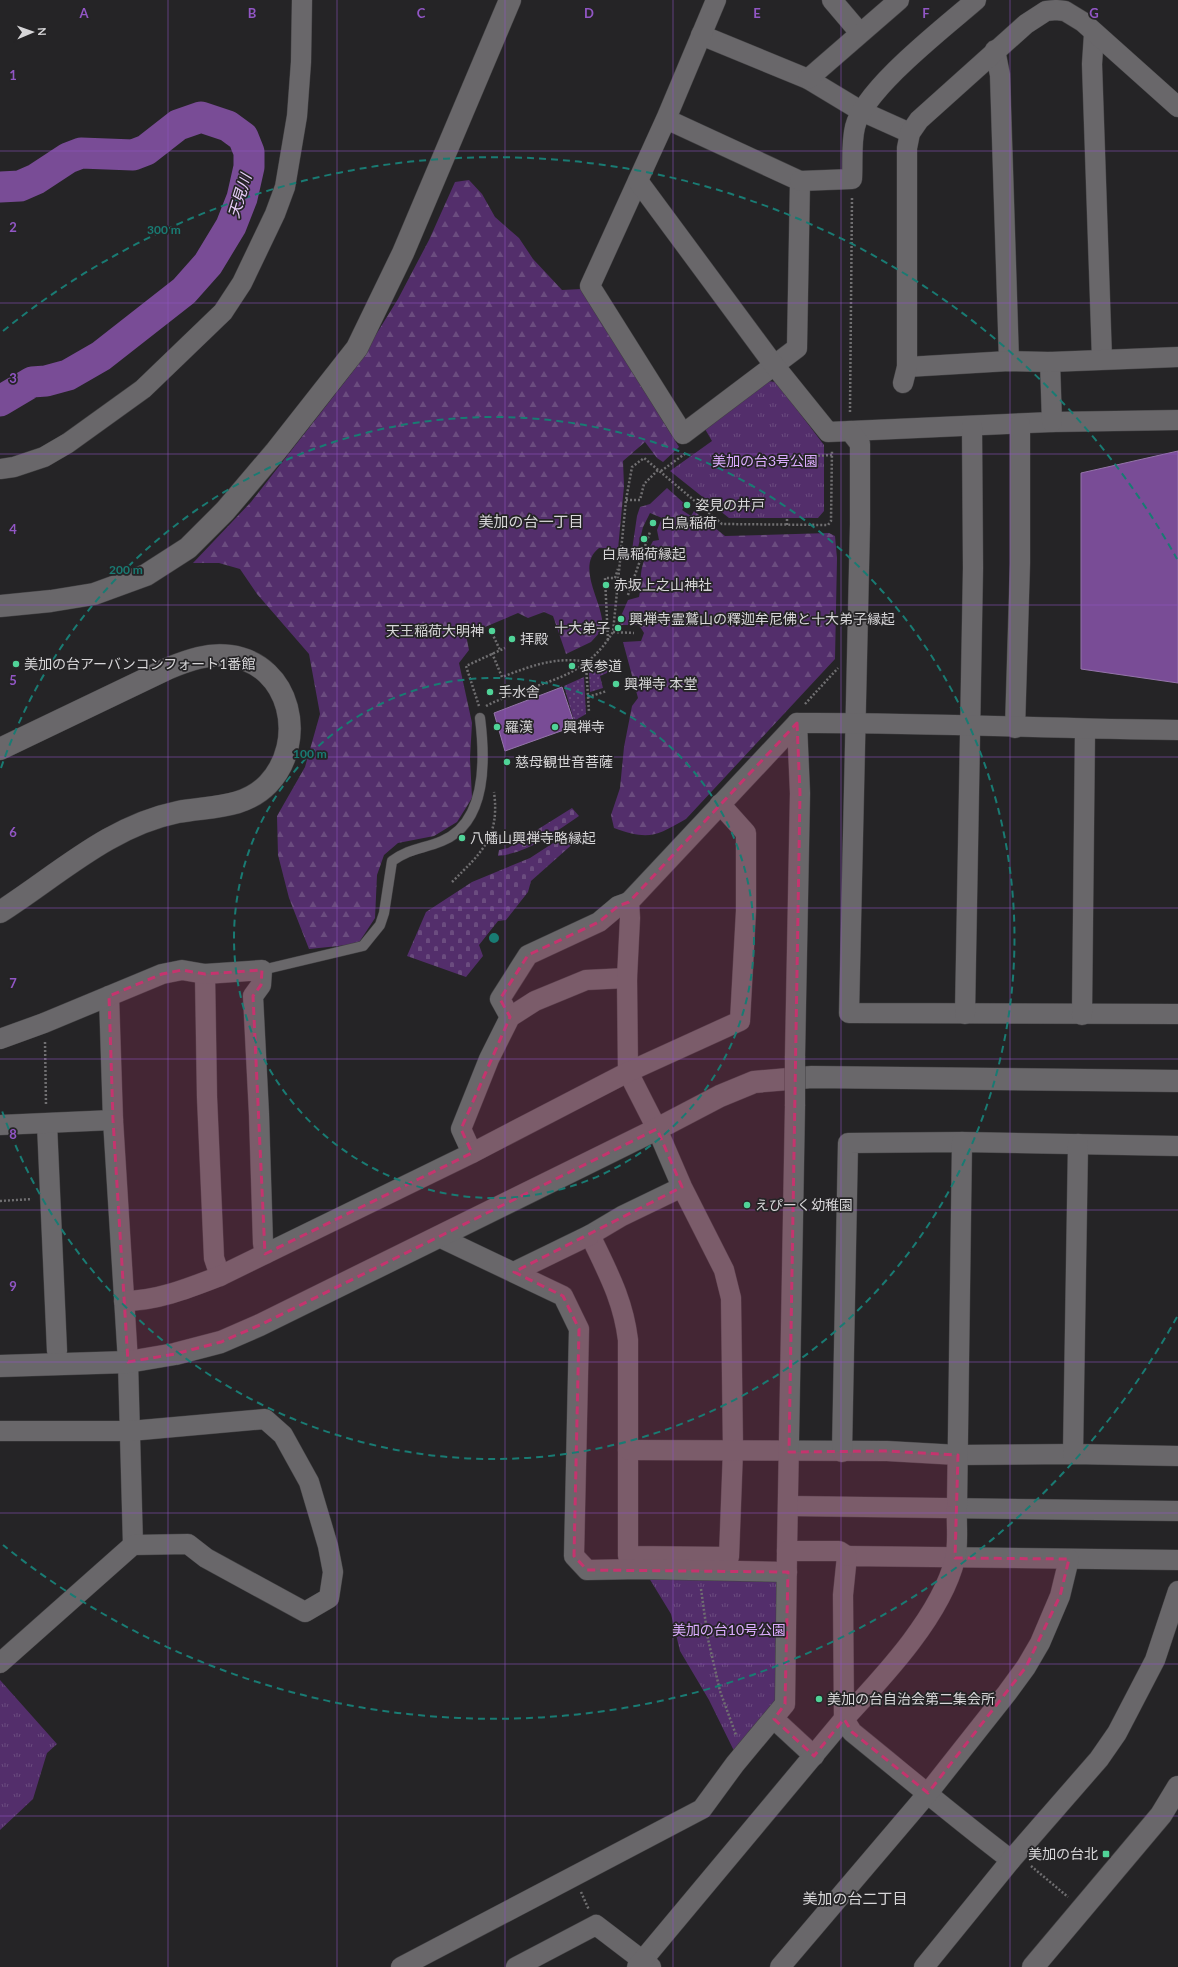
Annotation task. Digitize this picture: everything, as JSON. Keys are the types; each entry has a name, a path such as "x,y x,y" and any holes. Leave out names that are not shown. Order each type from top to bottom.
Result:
{"street":[{"path":"0,469 14,468 44,457 68,443 143,389 223,312 242,283 276,214 285,187 297,116 301,62 302,0"},
{"path":"0,606 94,594 146,575 188,548 225,511 276,451 357,348 404,253 510,0"},
{"path":"716,0 666,119 590,286 683,434 797,348 800,181"},
{"path":"832,0 860,33"},
{"path":"808,79 899,0"},
{"path":"666,119 800,181 852,179 855,127 861,111 882,84 976,0"},
{"path":"1178,107 1094,34 1083,22 1065,11 1056,10 1046,12 1026,24 995,50 920,120 910,133 907,148 905,375 1009,361 1050,362 1178,357"},
{"path":"1094,34 1092,64 1102,359"},
{"path":"701,35 808,79 861,111 910,133"},
{"path":"995,50 1000,75 1009,361"},
{"path":"638,181 774,365 828,432 850,431 903,422 972,426 1052,422 1178,420"},
{"path":"1050,362 1052,422"},
{"path":"1015,728 1020,563 1020,424"},
{"path":"965,1014 973,568 972,426"},
{"path":"850,431 860,444 857,722 849,1013 1082,1015 1178,1014"},
{"path":"0,749 182,663 209,655 231,656 251,662 261,670 276,685 282,695 289,710 291,722 287,751 282,765 269,783 257,795 233,804 177,812 156,818 115,836 84,853 0,912"},
{"path":"510,1018 500,999 528,955 599,922 618,906 629,902 797,723 857,722 1085,730 1178,730"},
{"path":"401,1967 702,1810 744,1754 785,1704 800,793 797,723"},
{"path":"1082,1015 1085,730"},
{"path":"124,1301 140,1301 189,1288 220,1276 472,1153 628,1072 740,1021 746,911 746,833 720,804"},
{"path":"590,1235 618,1293 625,1316 628,1340 628,1556 729,1557 733,1450 731,1298 724,1270 682,1187 657,1129 628,1072 627,978 630,918 629,902"},
{"path":"0,1039 44,1024 162,974 182,970 205,974 262,970 261,985 253,996 260,1114 263,1243 265,1254"},
{"path":"205,974 206,1097 214,1250 220,1276"},
{"path":"472,1153 461,1129 489,1059 510,1018 535,1001 586,980 627,978"},
{"path":"109,996 113,1120 128,1362 133,1545"},
{"path":"0,1366 128,1362 175,1354 221,1342 260,1325 657,1129 720,1096 754,1082 782,1079 867,1077 1178,1081"},
{"path":"0,1125 113,1120"},
{"path":"47,1124 57,1351"},
{"path":"842,1452 848,1143 962,1142 1178,1146"},
{"path":"516,1967 596,1925 644,1965 932,1614 955,1558 958,1455 962,1142"},
{"path":"1073,1454 1078,1144"},
{"path":"514,1272 590,1235 622,1216 682,1187"},
{"path":"439,1236 563,1296 579,1329 574,1556 587,1570 788,1572"},
{"path":"0,1431 130,1431 265,1419 282,1435 309,1482 328,1546 333,1572 329,1598 305,1612 206,1558 188,1544 133,1545 0,1664"},
{"path":"628,1450 733,1450 789,1452 887,1451 958,1455 1073,1454 1178,1456"},
{"path":"789,1506 1178,1511"},
{"path":"787,1551 839,1552 847,1556 1178,1560"},
{"path":"847,1556 843,1595 844,1720 852,1732 928,1792 956,1818 1012,1860"},
{"path":"780,1967 928,1792 1026,1667 1040,1643 1060,1596 1069,1559"},
{"path":"924,1967 1012,1860 1099,1759 1117,1733 1155,1660 1178,1591"},
{"path":"774,1719 814,1756"},
{"path":"1033,1967 1161,1815 1178,1787"}],"lane":[{"path":"262,970 363,946 380,925 384,913 392,861 405,852 444,840 462,828 475,808 483,769 480,718"}],"path":[{"path":"850,431 852,179"},
{"path":"505,648 466,666 480,709 491,703 575,671 588,662 608,641 613,632 626,500 632,466 644,458 722,524 828,525 832,521 832,455 828,432"},
{"path":"790,457 832,455"},
{"path":"626,500 640,500 644,484 660,470 666,467"},
{"path":"787,518 787,525"},
{"path":"628,595 650,532"},
{"path":"608,641 605,578 615,578 620,566"},
{"path":"618,585 630,587"},
{"path":"613,632 634,633"},
{"path":"492,633 500,650"},
{"path":"526,640 534,637"},
{"path":"492,654 502,677 552,661 574,660 597,665 612,660"},
{"path":"588,662 589,712"},
{"path":"797,723 797,712 841,665"},
{"path":"588,697 607,691"},
{"path":"452,882 474,860 488,841 495,825 497,811 493,785 483,769"},
{"path":"44,1024 47,1124"},
{"path":"0,1201 50,1198"},
{"path":"697,1571 705,1607 708,1639 720,1691 744,1754"},
{"path":"1030,1865 1069,1898"},
{"path":"573,1876 596,1925"}],"highlighted area":[{"path":"797,723 800,793 789,1452 887,1451 958,1455 955,1558 1069,1559 1060,1596 1026,1667 928,1793 852,1732 844,1719 814,1756 774,1719 785,1704 788,1572 587,1570 574,1556 579,1329 563,1296 514,1272 682,1187 657,1129 260,1325 221,1342 175,1354 128,1362 113,1120 109,996 162,974 182,970 205,974 262,970 261,985 253,996 265,1254 472,1153 461,1129 510,1017 500,999 528,955 599,922 618,906 629,902"}],"green space":[{"path":"469,180 482,194 495,217 519,238 533,259 562,290 582,289 679,447 663,462 657,458 645,442 623,461 624,486 618,549 599,548 593,555 590,563 589,572 591,582 602,619 601,631 591,642 566,654 553,616 544,612 528,618 518,613 466,635 469,650 459,663 472,723 470,758 472,798 457,822 434,836 398,843 384,855 377,875 375,918 358,944 309,949 289,898 278,855 277,816 305,767 320,714 309,654 257,594 240,569 219,563 193,563 251,502 354,370 398,299 429,240 455,182"},
{"name":"美加の台3号公園","path":"767,381 776,382 824,445 824,511 818,518 729,518 670,471 712,441 705,429"},
{"path":"667,488 686,505 682,510 691,516 694,511 725,536 829,533 835,536 837,558 835,659 686,819 659,833 644,835 614,828 611,815 620,788 624,747 632,706 638,698 623,642 641,641 644,633 639,625 619,625 628,600 639,597 644,561 653,541 659,540 657,530 662,518 650,513 643,527 635,560 631,557 637,516 640,507 650,504"},
{"path":"598,668 604,668 608,671 600,676 603,688 590,692 589,673"},
{"path":"584,677 586,714 574,721 564,686"},
{"path":"572,808 579,816 550,835 530,847 498,856 499,850 508,848"},
{"path":"567,834 576,841 531,881 528,892 506,920 498,921 479,945 483,956 466,977 407,956 426,912 472,882 530,858"},
{"name":"美加の台10号公園","path":"649,1578 776,1579 781,1585 780,1702 736,1755 709,1700 680,1651 671,1614"},
{"path":"0,1680 57,1744 47,1753 33,1799 0,1830"}],"shaded area":[{"path":"1178,451 1178,683 1081,669 1081,473"},
{"path":"562,687 575,726 505,751 494,713"}],"waterway":[{"name":"天見川","path":"0,187 20,186 36,179 68,158 81,153 133,155 146,150 178,125 201,117 228,126 243,137 249,152 249,167 242,198 231,226 208,264 184,291 101,356 68,375 46,381 32,382 0,401"}],"place":[{"name":"姿見の井戸","path":"687,505"},
{"name":"白鳥稲荷","path":"653,523"},
{"name":"白鳥稲荷縁起","path":"644,539"},
{"name":"赤坂上之山神社","path":"606,585"},
{"name":"興禅寺霊鷲山の釋迦牟尼佛と十大弟子縁起","path":"621,619"},
{"name":"十大弟子","path":"618,628"},
{"name":"天王稲荷大明神","path":"492,631"},
{"name":"拝殿","path":"512,639"},
{"name":"美加の台アーバンコンフォート1番館","path":"16,664"},
{"name":"表参道","path":"572,666"},
{"name":"興禅寺 本堂","path":"616,684"},
{"name":"手水舎","path":"490,692"},
{"name":"羅漢","path":"497,727"},
{"name":"興禅寺","path":"555,727"},
{"name":"慈母観世音菩薩","path":"507,762"},
{"name":"八幡山興禅寺略縁起","path":"462,838"},
{"name":"えぴーく幼稚園","path":"747,1205"},
{"name":"美加の台自治会第二集会所","path":"819,1699"},
{"name":"美加の台北","path":"1106,1854"}],"district":[{"name":"美加の台一丁目","path":"531,522"},
{"name":"美加の台二丁目","path":"855,1899"}]}
